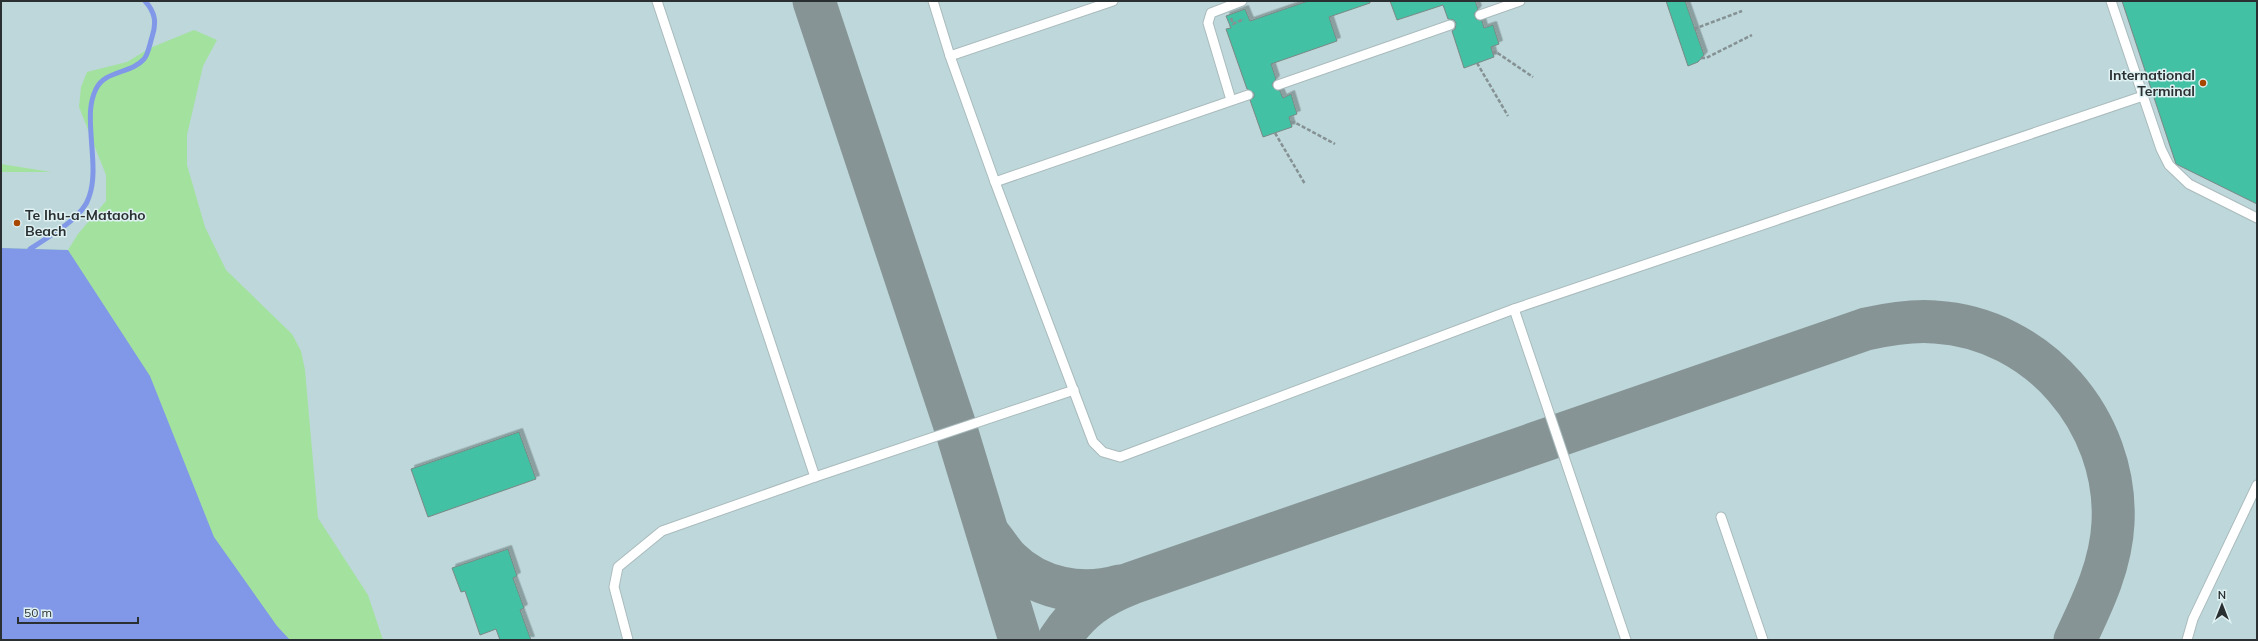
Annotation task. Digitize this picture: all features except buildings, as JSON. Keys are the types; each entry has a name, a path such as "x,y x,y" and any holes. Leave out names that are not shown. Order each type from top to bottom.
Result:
{"lane":[{"path":"657,1 816,477"},
{"path":"933,1 950,56 995,182 1093,442 1103,452 1120,457 1514,309 2143,96"},
{"path":"950,56 1113,1"},
{"path":"1231,100 1208,23 1211,13 1242,1"},
{"path":"1480,15 1520,1"},
{"path":"2111,1 2162,149 2174,171 2189,184 2257,218"},
{"path":"1278,84 1450,26"},
{"path":"995,182 1248,95"},
{"path":"1514,309 1626,640"},
{"path":"628,640 614,587 618,568 662,531 816,477 1074,390"},
{"path":"2187,640 2194,619 2257,485"},
{"path":"1722,517 1763,640"}],"path":[{"path":"1694,29 1742,11"},
{"path":"1236,17 1231,19 1233,24 1244,19"},
{"path":"1701,58 1706,58 1752,35"},
{"path":"1492,53 1496,52 1533,77"},
{"path":"1476,63 1508,116"},
{"path":"1291,122 1294,122 1335,144"},
{"path":"1275,133 1305,184"}],"shaded area":[{"path":"1,1 2257,1 2257,640 290,640 68,250 1,248"}],"green space":[{"path":"194,30 217,40 203,66 187,135 187,165 205,227 226,270 292,334 301,351 305,370 318,518 368,595 383,640 1,640 1,248 68,250 78,234 106,201 106,175 79,107 81,87 87,72 127,62 150,48"},
{"path":"1,164 51,172 1,172"}],"water":[{"path":"1,248 68,250 150,376 214,537 277,626 290,640 1,640"}],"waterway":[{"path":"30,249 72,220 80,212 89,197 93,174 90,116 92,100 96,89 105,78 139,64 148,52 154,32 155,22 153,13 145,1"}],"taxiway":[{"path":"814,1 956,429 1020,640"},
{"path":"1059,640 1082,612 1109,593 1132,583 1866,329 1900,323 1918,322 1935,322 1972,328 2007,342 2038,361 2064,386 2086,416 2102,449 2111,485 2113,523 2112,539 2105,568 2088,612 2075,640"},
{"path":"990,536 1009,560 1033,578 1047,584 1061,588 1091,591 1120,586"}],"place":[{"name":"International Terminal","path":"2203,83"},
{"name":"Te Ihu-a-Mataoho Beach","path":"17,223"}]}
